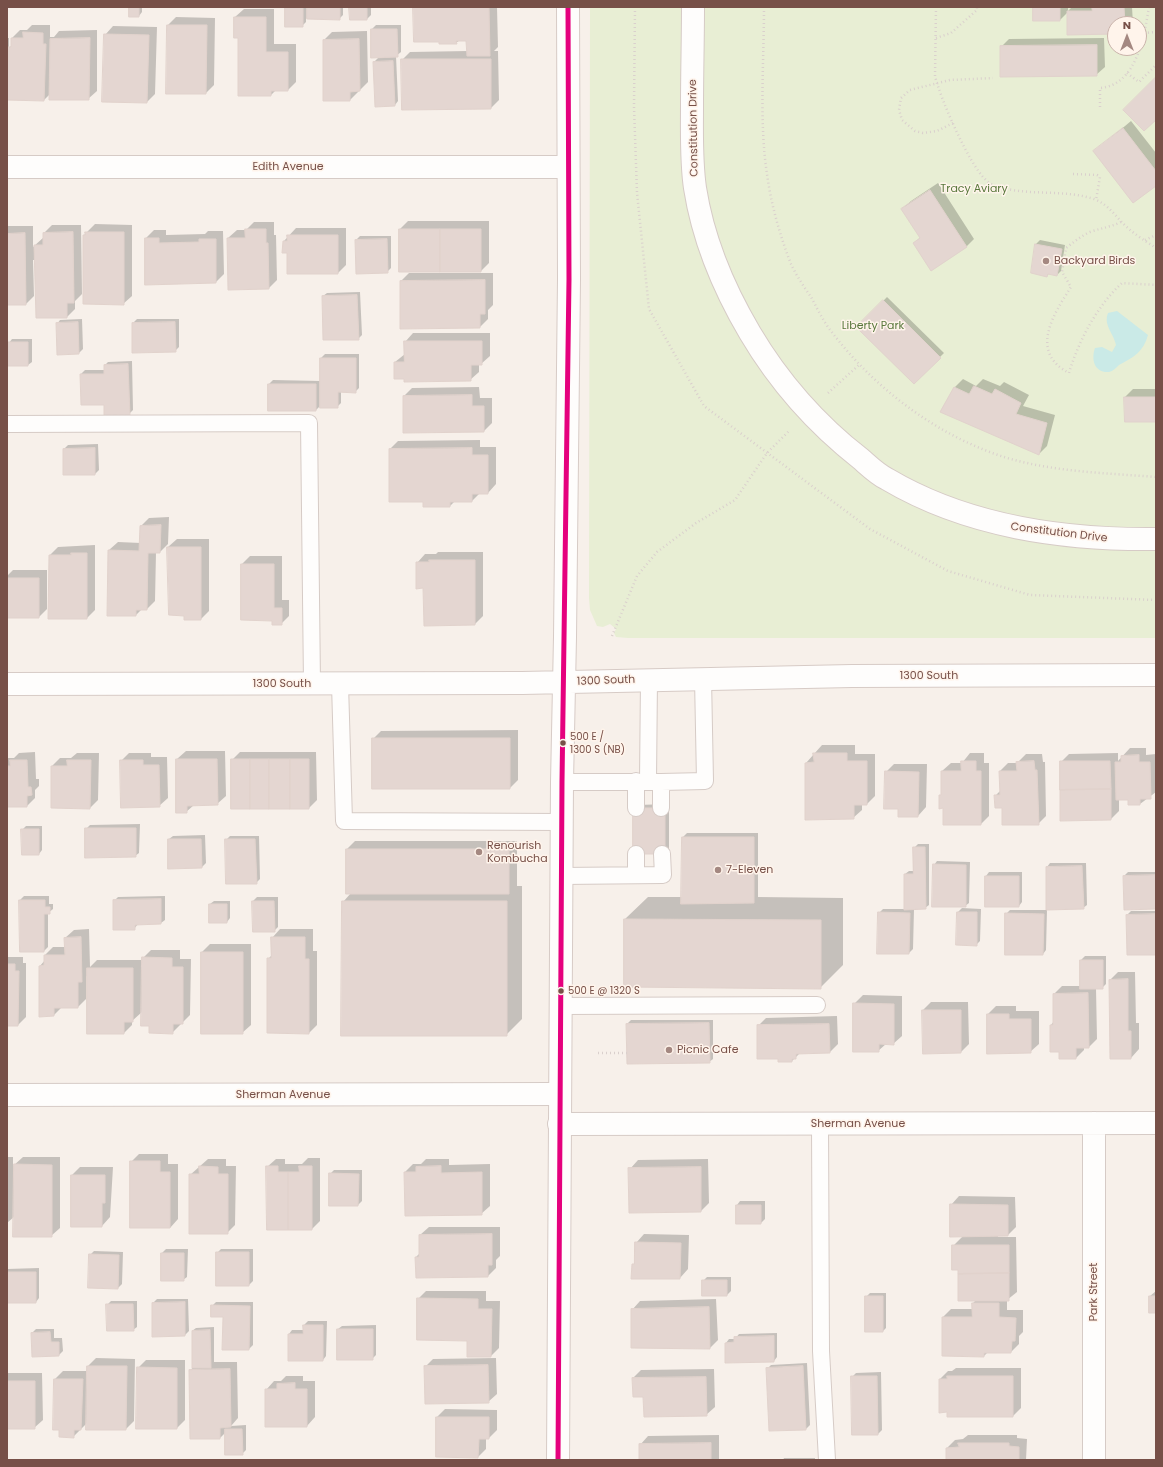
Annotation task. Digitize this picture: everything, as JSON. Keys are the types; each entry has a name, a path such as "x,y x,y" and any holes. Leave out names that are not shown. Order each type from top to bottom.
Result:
{"street":[{"path":"558,1460 561,876 569,280 568,7"},
{"name":"Constitution Drive","path":"693,7 692,137 695,188 703,221 714,259 735,307 767,362 808,412 845,447 886,479 958,512 1002,525 1039,532 1111,540 1156,540"},
{"name":"Edith Avenue","path":"7,167 568,167"},
{"name":"1300 South","path":"7,684 340,684 564,682 649,679 852,676 1156,675"},
{"name":"Sherman Avenue","path":"7,1096 559,1094"},
{"name":"Park Street","path":"1094,1123 1094,1460"},
{"name":"Sherman Avenue","path":"559,1124 1156,1123"}],"lane":[{"path":"7,424 309,423 312,684"},
{"path":"562,782 705,781 703,678"},
{"path":"636,808 648,781 649,679"},
{"path":"340,684 344,820 562,822"},
{"path":"648,781 661,808"},
{"path":"636,854 636,875"},
{"path":"561,876 663,875 662,854"},
{"path":"560,1006 817,1005"},
{"path":"820,1124 821,1351 827,1460"}],"path":[{"path":"764,7 764,131 767,174 774,210 791,265 831,330 860,364 887,390 917,414 965,442 1005,457 1047,466 1156,477"},
{"path":"936,7 935,76 937,84 953,123 978,171 991,184 1006,189 1082,196 1096,200 1110,209 1121,222 1156,248"},
{"path":"936,38 951,33 977,10 977,7"},
{"path":"1147,17 1149,7"},
{"path":"1100,107 1100,88 1118,83 1127,73 1136,56"},
{"path":"1127,73 1139,82 1156,65"},
{"path":"953,123 937,131 922,133 915,131 902,120 899,110 901,98 910,90 950,80 993,78"},
{"path":"1073,174 1097,175 1100,177 1096,200"},
{"path":"1121,222 1112,227 1091,232 1079,238 1066,248 1062,272 1071,287 1051,321 1048,345 1052,360 1059,367 1069,373 1095,315 1108,296 1122,283 1156,285"},
{"path":"1145,240 1156,235"},
{"path":"823,398 860,364"},
{"path":"612,636 637,576 657,552 696,523 734,500 767,453 792,428 788,424"},
{"path":"598,1053 627,1053"}],"green space":[{"name":"Liberty Park","path":"590,7 1156,7 1156,638 628,638 616,637 614,633 616,629 610,624 603,627 597,626 590,610"}],"water":[{"path":"1117,311 1148,335 1141,350 1112,371 1104,372 1097,368 1095,364 1093,357 1094,352 1095,348 1102,347 1112,352 1116,345 1107,322 1107,317 1108,313"}],"building":[{"path":"129,7 139,7 139,17 129,17"},
{"path":"285,7 303,7 303,27 285,27"},
{"path":"307,7 340,7 340,20 307,19"},
{"path":"349,7 367,7 367,20 350,20"},
{"path":"413,7 489,7 490,56 467,56 466,41 456,41 457,44 414,42"},
{"path":"1033,7 1060,7 1060,21 1033,21"},
{"path":"1092,7 1124,7 1125,16 1107,16 1107,34 1067,35 1067,11 1092,11"},
{"path":"234,17 266,17 266,52 288,52 288,91 271,91 271,96 238,96 238,38 234,38"},
{"path":"167,25 207,25 206,94 166,94"},
{"path":"371,29 397,29 398,57 371,58"},
{"path":"23,32 43,33 43,44 46,44 44,101 7,100 8,47 11,47 11,38 23,38"},
{"path":"104,34 149,35 147,103 102,102"},
{"path":"90,38 89,100 49,100 50,39"},
{"path":"359,39 360,91 350,92 350,101 323,101 323,40"},
{"path":"1097,45 1097,76 1000,77 1000,46"},
{"path":"401,59 491,59 491,109 402,110"},
{"path":"393,61 395,106 375,107 373,62"},
{"path":"1156,77 1156,120 1144,131 1123,110"},
{"path":"1123,128 1156,171 1156,186 1133,203 1093,151"},
{"path":"930,190 967,247 931,271 913,243 920,238 901,209"},
{"path":"245,229 266,229 266,243 268,243 269,289 228,290 227,238 245,238"},
{"path":"399,229 440,229 440,272 399,272"},
{"path":"440,229 481,229 481,272 440,272"},
{"path":"73,232 74,303 67,303 67,318 36,318 34,245 43,245 43,233"},
{"path":"85,232 124,232 124,305 83,304 83,235 85,235"},
{"path":"25,233 26,305 7,305 7,234"},
{"path":"287,235 338,235 338,274 287,274 287,253 282,253 283,241 287,241"},
{"path":"145,238 159,238 159,243 199,242 199,239 216,239 216,283 145,285"},
{"path":"387,239 388,273 356,274 355,240"},
{"name":"Backyard Birds","path":"1035,244 1062,249 1057,276 1048,274 1047,277 1031,273"},
{"path":"485,280 485,314 480,314 480,328 400,329 400,281"},
{"path":"357,295 359,340 323,340 322,296"},
{"path":"883,300 941,358 914,384 856,327"},
{"path":"78,322 79,354 57,355 56,323"},
{"path":"175,322 176,352 132,353 132,323"},
{"path":"404,341 482,341 482,365 471,365 471,381 404,382 404,379 394,379 394,362 404,362"},
{"path":"8,342 28,342 28,366 8,366"},
{"path":"320,358 356,358 356,393 338,392 338,408 320,408"},
{"path":"128,364 130,415 104,415 104,405 81,405 80,374 104,374 104,365"},
{"path":"268,384 316,384 316,411 268,411"},
{"path":"974,386 992,394 995,389 1021,403 1016,414 1047,423 1039,455 940,412 954,387 969,394"},
{"path":"472,395 472,406 484,406 484,432 403,433 403,396"},
{"path":"1124,397 1156,397 1156,422 1125,422"},
{"path":"95,448 95,475 63,475 63,449"},
{"path":"472,448 472,455 488,455 488,494 472,494 472,502 450,502 450,507 423,507 423,502 389,502 389,449"},
{"path":"161,525 160,553 148,553 147,610 136,610 136,616 107,616 108,550 139,551 140,526"},
{"path":"167,547 201,547 201,620 184,620 184,616 169,615"},
{"path":"71,553 87,553 87,619 48,619 49,555 71,555"},
{"path":"429,560 475,560 475,625 424,626 423,588 416,589 416,562 429,562"},
{"path":"241,564 274,564 274,608 282,608 282,625 272,625 272,621 241,620"},
{"path":"7,578 39,578 39,618 7,618"},
{"path":"372,738 510,738 510,789 372,789"},
{"path":"813,753 847,753 847,761 867,761 867,805 854,805 854,819 805,820 805,763 814,762"},
{"path":"1139,755 1139,762 1150,762 1151,799 1140,799 1140,805 1128,805 1128,800 1116,800 1115,762 1121,762 1121,756"},
{"path":"176,759 217,759 218,805 187,806 187,813 176,813"},
{"path":"231,759 250,759 250,809 231,809"},
{"path":"250,759 269,759 269,809 250,809"},
{"path":"269,759 290,759 290,809 269,809"},
{"path":"290,759 309,759 309,809 290,809"},
{"path":"10,760 27,760 28,787 31,787 32,795 27,796 27,807 7,807 7,766 10,766"},
{"path":"67,760 91,760 90,809 51,808 51,766 67,766"},
{"path":"120,760 143,760 143,765 159,765 160,807 121,808"},
{"path":"961,761 976,761 976,771 981,771 981,825 943,825 943,808 939,809 939,795 941,795 941,771 961,771"},
{"path":"1034,761 1035,770 1037,770 1039,825 1002,825 1002,808 995,808 994,795 1000,795 999,771 1017,771 1016,762"},
{"path":"1060,761 1110,761 1111,789 1060,790"},
{"path":"885,771 919,772 918,817 898,817 898,809 884,809"},
{"path":"1111,789 1111,820 1060,821 1060,790"},
{"path":"633,808 665,808 665,854 633,854"},
{"path":"85,828 136,828 136,857 85,858"},
{"path":"21,829 39,829 39,855 22,855"},
{"name":"7-Eleven","path":"682,837 754,837 754,903 681,904"},
{"path":"168,839 201,839 202,868 168,869"},
{"path":"225,839 255,839 257,884 226,884"},
{"path":"913,847 925,847 926,909 904,910 904,874 913,874"},
{"path":"346,849 509,849 509,894 346,894"},
{"path":"933,864 966,865 966,907 932,907"},
{"path":"1082,866 1084,909 1046,910 1046,867"},
{"path":"1156,875 1156,909 1124,910 1123,876"},
{"path":"985,876 1019,876 1019,907 985,907"},
{"path":"161,899 161,924 135,925 135,930 113,930 113,900"},
{"path":"19,900 45,900 45,907 50,907 50,914 44,914 44,952 20,952"},
{"path":"252,901 274,901 275,932 253,932"},
{"path":"342,901 507,901 507,1036 341,1036"},
{"path":"209,904 227,904 227,923 209,923"},
{"path":"878,912 910,913 909,954 877,954"},
{"path":"957,912 977,912 977,946 956,945"},
{"path":"1005,913 1044,914 1043,955 1005,955"},
{"path":"1156,914 1156,955 1127,955 1126,915"},
{"path":"624,919 821,920 821,989 624,987"},
{"path":"81,937 82,982 78,982 78,1008 54,1008 54,1016 39,1017 39,966 44,965 44,955 65,955 64,938"},
{"path":"271,937 305,937 305,959 309,959 309,1034 267,1033 267,958 271,958"},
{"path":"201,952 243,952 243,1034 201,1034"},
{"path":"142,957 172,958 172,967 183,967 183,1024 173,1024 173,1034 149,1033 149,1026 141,1026"},
{"path":"1080,960 1103,960 1103,989 1080,989"},
{"path":"7,964 15,964 15,971 19,971 18,1026 7,1026"},
{"path":"87,968 133,968 133,1022 124,1022 124,1034 87,1034"},
{"path":"1128,979 1128,1031 1131,1031 1131,1059 1110,1059 1109,980"},
{"path":"1088,993 1089,1048 1076,1048 1076,1059 1059,1059 1059,1052 1050,1052 1050,1025 1053,1025 1053,994"},
{"path":"853,1003 894,1004 894,1045 879,1044 879,1052 853,1052"},
{"path":"922,1010 961,1010 961,1053 923,1054"},
{"path":"987,1014 1009,1014 1009,1019 1031,1019 1031,1053 987,1054"},
{"path":"709,1023 710,1063 627,1064 626,1024"},
{"path":"829,1024 830,1053 796,1054 796,1059 792,1059 792,1062 778,1062 778,1059 757,1059 757,1025"},
{"path":"130,1161 160,1161 160,1172 170,1172 170,1228 130,1228"},
{"path":"14,1164 52,1165 52,1237 13,1237"},
{"path":"199,1166 218,1167 218,1174 228,1174 228,1234 189,1234 189,1174 199,1174"},
{"path":"266,1166 278,1166 278,1172 288,1172 288,1230 267,1230"},
{"path":"299,1166 312,1166 312,1230 288,1230 288,1172 299,1172"},
{"path":"441,1166 441,1173 482,1172 482,1215 405,1216 404,1172 416,1172 416,1167"},
{"path":"701,1167 701,1212 629,1213 628,1168"},
{"path":"329,1173 359,1174 358,1206 329,1206"},
{"path":"71,1175 105,1175 105,1203 102,1203 102,1227 71,1227"},
{"path":"950,1204 1008,1205 1008,1236 950,1237"},
{"path":"736,1205 761,1205 761,1224 736,1224"},
{"path":"492,1234 492,1265 488,1265 488,1277 416,1278 415,1257 419,1257 419,1235"},
{"path":"635,1242 681,1243 680,1279 631,1279 632,1264 634,1264"},
{"path":"952,1245 1009,1245 1009,1273 958,1274 958,1270 952,1270"},
{"path":"216,1252 249,1252 249,1286 216,1286"},
{"path":"161,1253 184,1253 184,1281 161,1281"},
{"path":"89,1254 119,1255 118,1289 88,1288"},
{"path":"7,1272 36,1272 36,1303 7,1303"},
{"path":"1009,1273 1009,1301 958,1301 958,1274"},
{"path":"702,1280 727,1280 727,1296 702,1296"},
{"path":"865,1296 883,1296 883,1332 865,1332"},
{"path":"1149,1296 1156,1296 1156,1313 1149,1313"},
{"path":"417,1298 478,1299 478,1309 492,1309 491,1357 467,1357 467,1341 417,1340"},
{"path":"185,1302 185,1336 152,1337 152,1303"},
{"path":"972,1303 999,1303 999,1317 1016,1318 1015,1341 1012,1341 1011,1353 984,1353 984,1357 942,1356 942,1317 972,1317"},
{"path":"106,1304 133,1304 134,1331 107,1331"},
{"path":"211,1305 250,1306 249,1350 222,1350 223,1317 211,1317"},
{"path":"709,1307 710,1349 631,1348 631,1309"},
{"path":"303,1325 323,1325 323,1361 288,1361 288,1334 303,1334"},
{"path":"337,1329 373,1329 373,1360 337,1360"},
{"path":"210,1330 211,1368 192,1368 192,1331"},
{"path":"50,1332 51,1342 59,1342 59,1356 32,1357 31,1333"},
{"path":"774,1336 774,1362 725,1363 725,1343 734,1342 734,1337"},
{"path":"488,1365 489,1403 425,1404 424,1366"},
{"path":"87,1366 127,1366 126,1430 86,1430"},
{"path":"803,1366 806,1430 769,1431 766,1368"},
{"path":"137,1367 177,1368 177,1429 136,1429"},
{"path":"230,1369 231,1427 220,1428 220,1439 190,1439 189,1370"},
{"path":"851,1376 877,1376 878,1435 852,1435"},
{"path":"947,1376 1013,1376 1013,1417 947,1417 947,1412 939,1413 939,1379 947,1379"},
{"path":"706,1377 707,1416 644,1417 643,1397 633,1397 632,1378"},
{"path":"54,1379 83,1379 81,1430 74,1430 74,1438 59,1437 59,1430 53,1430"},
{"path":"7,1381 35,1381 35,1429 7,1429"},
{"path":"295,1383 295,1389 307,1389 307,1427 265,1427 265,1389 277,1389 277,1384"},
{"path":"436,1417 489,1417 489,1439 479,1439 478,1458 436,1457"},
{"path":"225,1429 242,1429 243,1455 225,1455"},
{"path":"711,1443 711,1460 639,1460 639,1444"},
{"path":"958,1443 1009,1443 1009,1446 1019,1447 1019,1460 946,1460 946,1448 959,1447"}],"transit line":[{"path":"558,1460 562,782 569,279 568,7"}],"place":[{"name":"Backyard Birds","path":"1046,261"},
{"name":"500 E / 1300 S (NB)","path":"563,743"},
{"name":"Renourish Kombucha","path":"479,852"},
{"name":"7-Eleven","path":"718,870"},
{"name":"500 E @ 1320 S","path":"561,991"},
{"name":"Picnic Cafe","path":"669,1050"}],"park label":[{"name":"Tracy Aviary","path":"974,189"}]}
